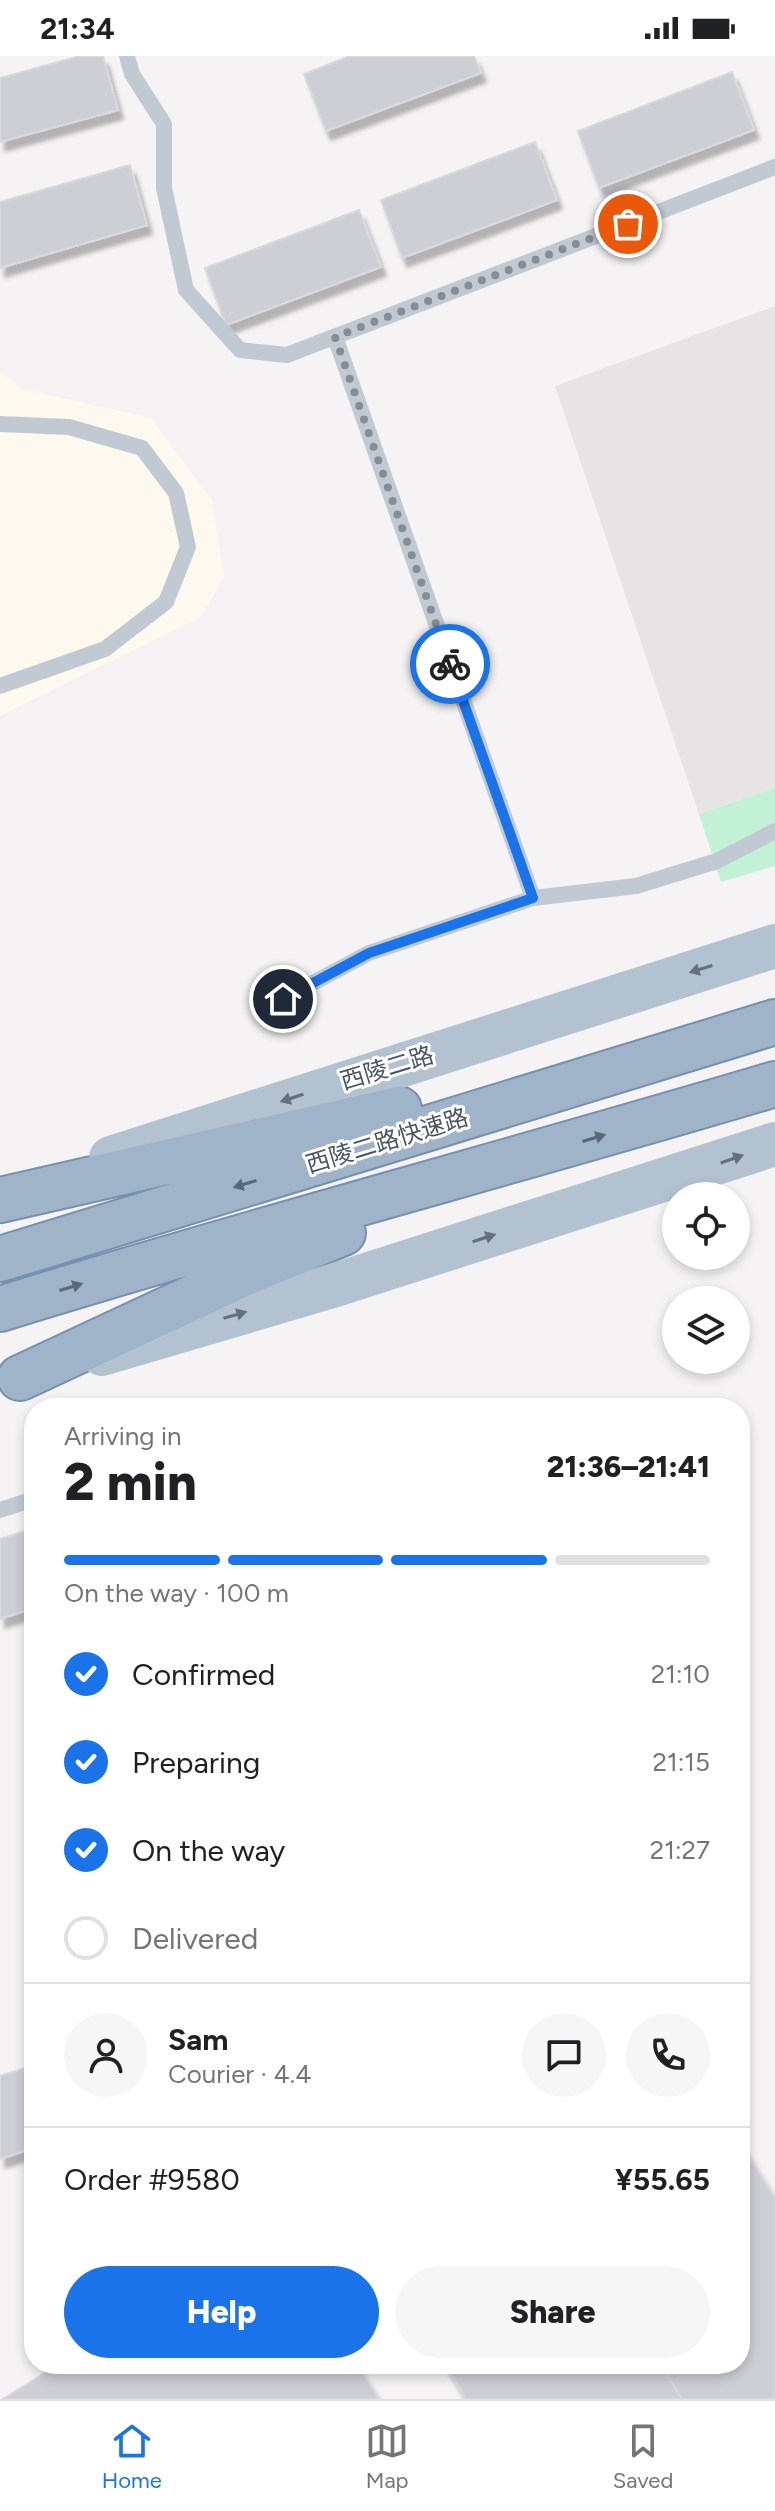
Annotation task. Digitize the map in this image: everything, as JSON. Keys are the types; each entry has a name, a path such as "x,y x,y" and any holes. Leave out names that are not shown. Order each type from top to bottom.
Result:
{"highway":[{"path":"0,1198 775,1021"},
{"name":"西陵二路快速路","path":"0,1259 775,1021"},
{"path":"0,1309 142,1265 529,1157 775,1084"},
{"path":"10,1382 245,1273 529,1157"}],"main road":[{"name":"西陵二路","path":"0,1198 289,1099 775,946"},
{"path":"10,1382 329,1287 775,1144"}],"lane":[{"path":"127,56 132,74 164,124 164,188 186,290 240,350 287,355 775,167"},
{"path":"335,337 533,898"},
{"path":"0,424 69,427 142,448 176,493 188,547 166,602 105,649 0,686"},
{"path":"283,999 369,953 533,898 636,886 717,861 775,831"},
{"path":"0,1510 24,1502"}],"shaded area":[{"path":"775,306 775,788 699,814 555,386"},
{"path":"0,372 23,389 151,418 212,500 224,577 201,617 0,716"}],"green space":[{"path":"775,788 775,866 721,882 699,814"}],"building":[{"path":"80,56 103,56 118,110 0,142 0,78"},
{"path":"350,56 474,56 481,73 326,131 304,74"},
{"path":"732,72 754,130 599,188 578,131"},
{"path":"535,142 557,200 402,258 381,200"},
{"path":"130,165 147,225 0,268 0,202"},
{"path":"359,210 381,267 226,325 205,268"},
{"path":"24,1531 24,1611 0,1619 0,1539"},
{"path":"24,2068 24,2151 0,2159 0,2076"},
{"path":"750,2158 775,2198 775,2399 682,2399 666,2374 750,2374"},
{"path":"43,2374 363,2374 379,2399 3,2399"},
{"path":"451,2374 666,2374 682,2399 466,2399"}],"way so far":[{"path":"450,664 335,337 628,224"}],"route":[{"path":"283,999 369,953 533,898 450,664"}]}
